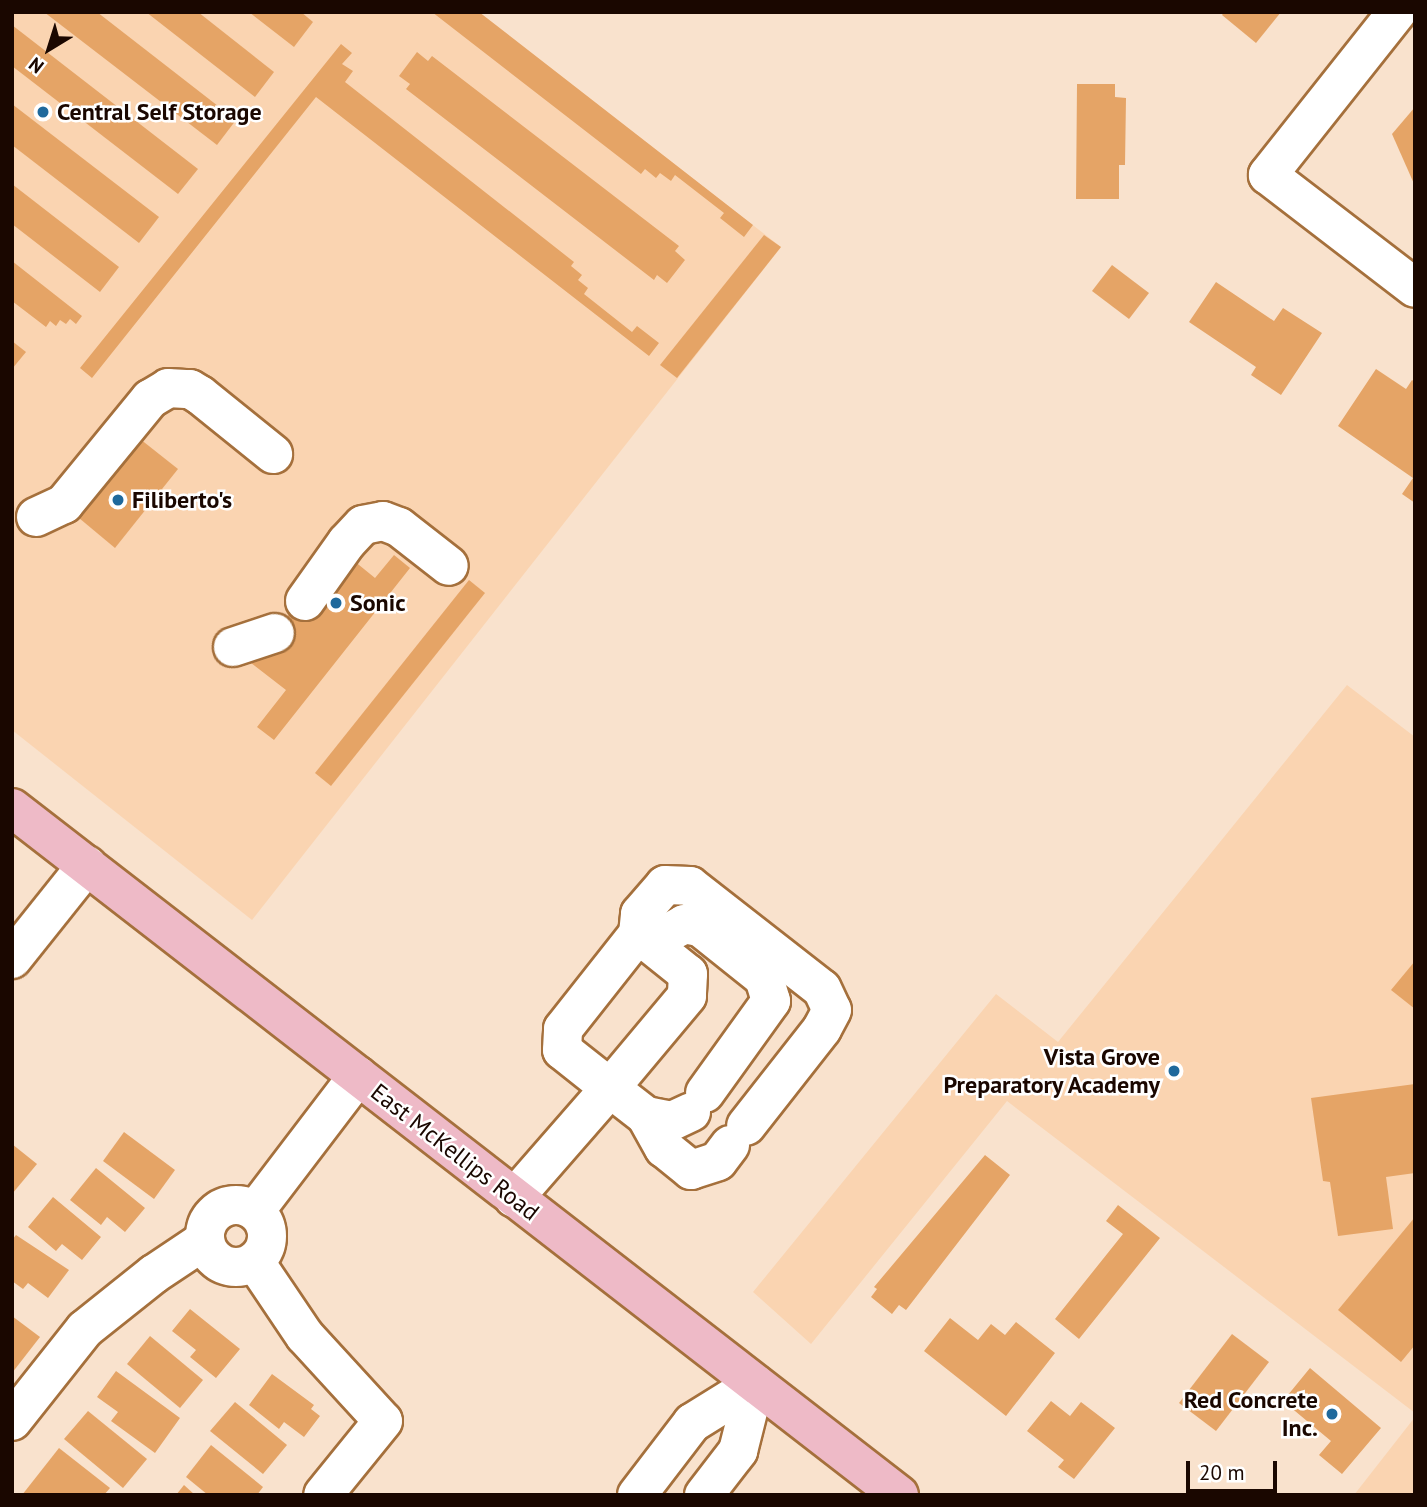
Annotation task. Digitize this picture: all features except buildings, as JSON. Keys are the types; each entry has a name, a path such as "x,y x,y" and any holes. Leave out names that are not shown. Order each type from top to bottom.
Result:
{"main road":[{"name":"East McKellips Road","path":"12,808 898,1495"}],"street":[{"path":"1397,12 1268,174 1415,288"},
{"path":"36,517 64,504 150,399 168,388 190,389 273,454"},
{"path":"305,601 347,542 363,525 383,521 399,527 449,566"},
{"path":"233,647 275,633"},
{"path":"12,959 87,865"},
{"path":"514,1198 610,1088 687,996 688,974 643,938 640,914 665,885 690,886 822,989 832,1010 822,1029 718,1161 691,1170 664,1148 646,1116 610,1088 562,1050 563,1029 643,938 684,924 700,928 764,978 771,1001 698,1102 672,1121 646,1116"},
{"path":"255,1211 358,1076"},
{"path":"236,1204 255,1211 266,1226 267,1246 255,1262 238,1268 219,1263 212,1257 205,1240 209,1219 225,1206 236,1204"},
{"path":"12,1421 85,1329 154,1274 205,1240"},
{"path":"255,1262 305,1336 383,1421 323,1495"},
{"path":"637,1495 692,1423 755,1384"},
{"path":"704,1495 738,1451 755,1384"}],"shaded area":[{"path":"12,12 479,12 781,247 252,920 12,730"},
{"name":"Vista Grove Preparatory Academy","path":"1347,685 1415,737 1415,1413 1007,1101 811,1344 753,1292 996,994 1058,1042"},
{"path":"1415,1417 1415,1495 1354,1495"}],"place":[{"name":"Central Self Storage","path":"43,112"},
{"name":"Filiberto's","path":"118,500"},
{"name":"Sonic","path":"336,603"},
{"name":"Vista Grove Preparatory Academy","path":"1174,1071"},
{"name":"Red Concrete Inc.","path":"1332,1414"}]}
